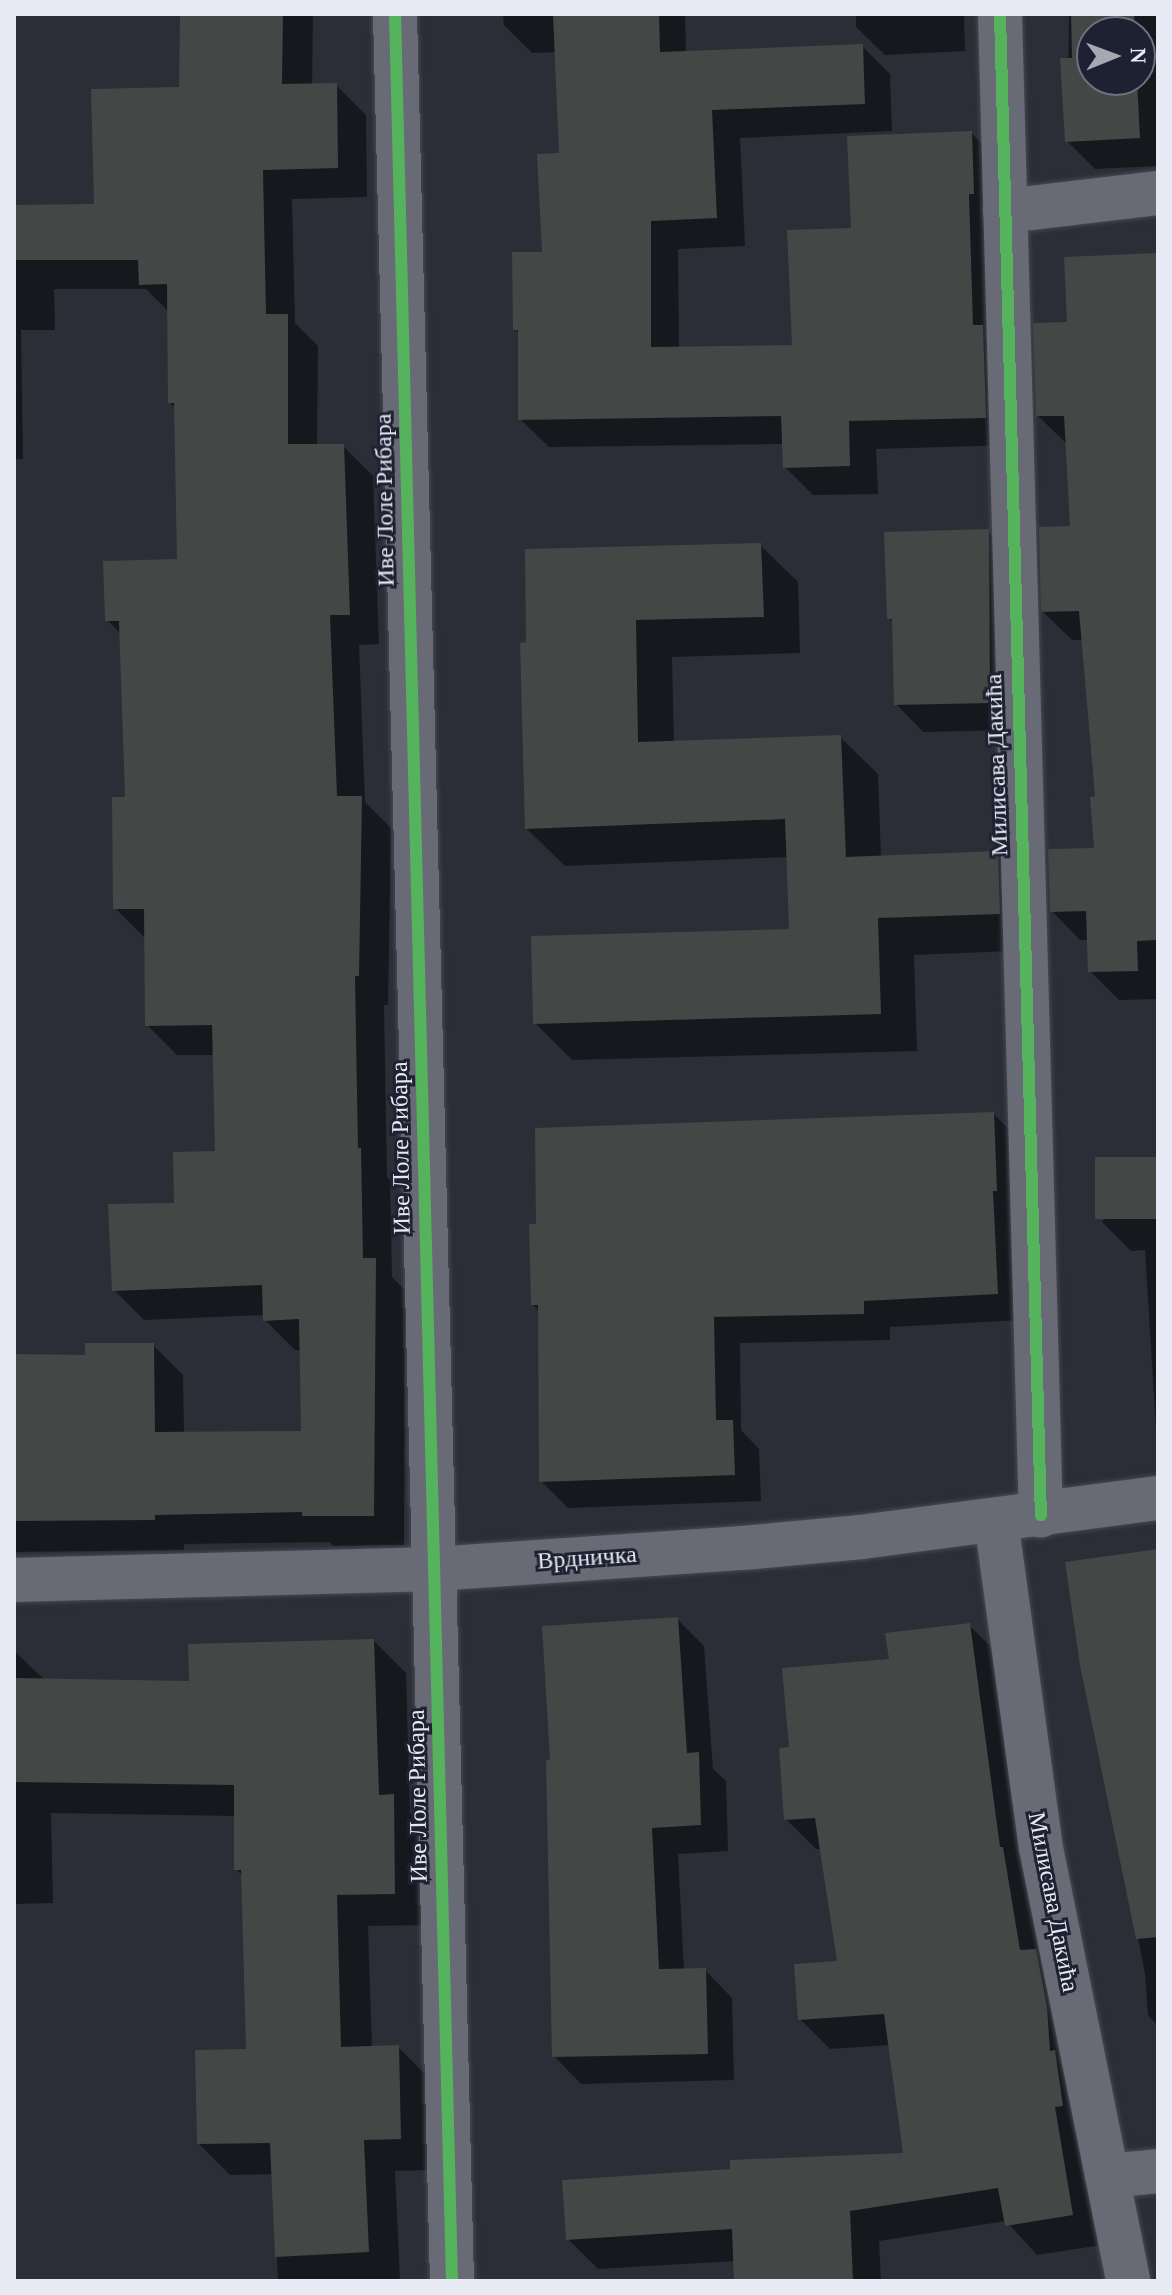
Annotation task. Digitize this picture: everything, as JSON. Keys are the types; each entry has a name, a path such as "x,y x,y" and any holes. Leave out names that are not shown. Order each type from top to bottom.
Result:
{"street":[{"name":"Иве Лоле Рибара","path":"395,14 452,2281"},
{"name":"Милисава Дакића","path":"1000,14 1041,1515"},
{"path":"1005,211 1158,193"},
{"name":"Врдничка","path":"14,1580 434,1569 743,1548 1041,1515 1158,1498"},
{"name":"Милисава Дакића","path":"996,1520 1041,1848 1128,2281"},
{"path":"1107,2176 1158,2171"}],"building":[{"path":"180,14 283,14 282,84 337,83 338,168 263,170 266,314 288,314 288,444 344,444 350,615 330,615 337,796 362,796 359,976 355,976 363,1258 376,1258 374,1516 302,1516 302,1512 155,1515 155,1520 14,1521 14,1354 85,1355 85,1343 154,1343 155,1432 301,1431 299,1319 263,1321 262,1285 112,1291 108,1204 174,1203 173,1152 215,1151 212,1025 145,1026 144,909 113,909 112,797 125,797 119,621 105,621 103,561 177,559 174,403 168,403 167,284 139,285 138,260 14,260 14,205 94,204 91,89 179,87"},
{"path":"553,14 659,14 660,52 863,44 865,104 712,110 717,218 651,221 651,347 792,345 787,230 851,228 847,136 972,131 974,194 969,194 973,325 983,325 986,418 849,421 850,466 783,468 781,416 518,420 518,330 513,330 512,252 542,252 537,154 559,153"},
{"path":"1071,14 1134,14 1076,16 1076,96 1138,96 1140,138 1065,142 1060,58 1072,58"},
{"path":"1158,253 1158,940 1137,941 1138,971 1088,972 1086,911 1050,912 1048,849 1094,848 1090,797 1095,796 1079,611 1041,612 1039,527 1070,526 1064,416 1036,416 1033,323 1067,322 1064,257"},
{"path":"989,529 990,703 894,705 892,619 887,619 884,532"},
{"path":"761,543 764,617 636,620 638,742 841,735 846,857 998,851 1000,914 878,918 881,1014 533,1024 531,936 789,929 785,819 525,829 520,643 526,642 525,549"},
{"path":"994,1112 997,1191 993,1191 998,1294 864,1301 864,1314 714,1317 716,1420 733,1420 735,1475 539,1482 538,1305 531,1305 529,1224 536,1224 535,1128"},
{"path":"1095,1157 1158,1157 1158,1219 1095,1219"},
{"path":"1158,1549 1158,1937 1136,1939 1080,1665 1065,1562"},
{"path":"678,1617 687,1753 699,1752 701,1825 652,1828 659,1969 706,1968 708,2054 552,2057 546,1760 550,1760 542,1626"},
{"path":"970,1623 1000,1847 1003,1847 1020,1950 1036,1949 1047,2007 1050,2051 1055,2050 1063,2106 1055,2107 1073,2215 1005,2226 998,2188 850,2211 853,2281 734,2281 732,2229 566,2240 562,2180 730,2169 730,2160 903,2153 884,2014 798,2020 794,1964 837,1961 815,1818 784,1820 779,1748 789,1747 782,1668 889,1659 885,1633"},
{"path":"374,1639 379,1795 394,1794 395,1894 337,1895 341,2047 399,2045 401,2139 364,2140 369,2252 275,2257 270,2143 197,2144 195,2050 246,2049 241,1870 234,1870 234,1785 14,1782 14,1678 189,1681 188,1644"}],"cycle path":[{"path":"395,14 452,2281"},
{"path":"1000,14 1041,1515"}]}
